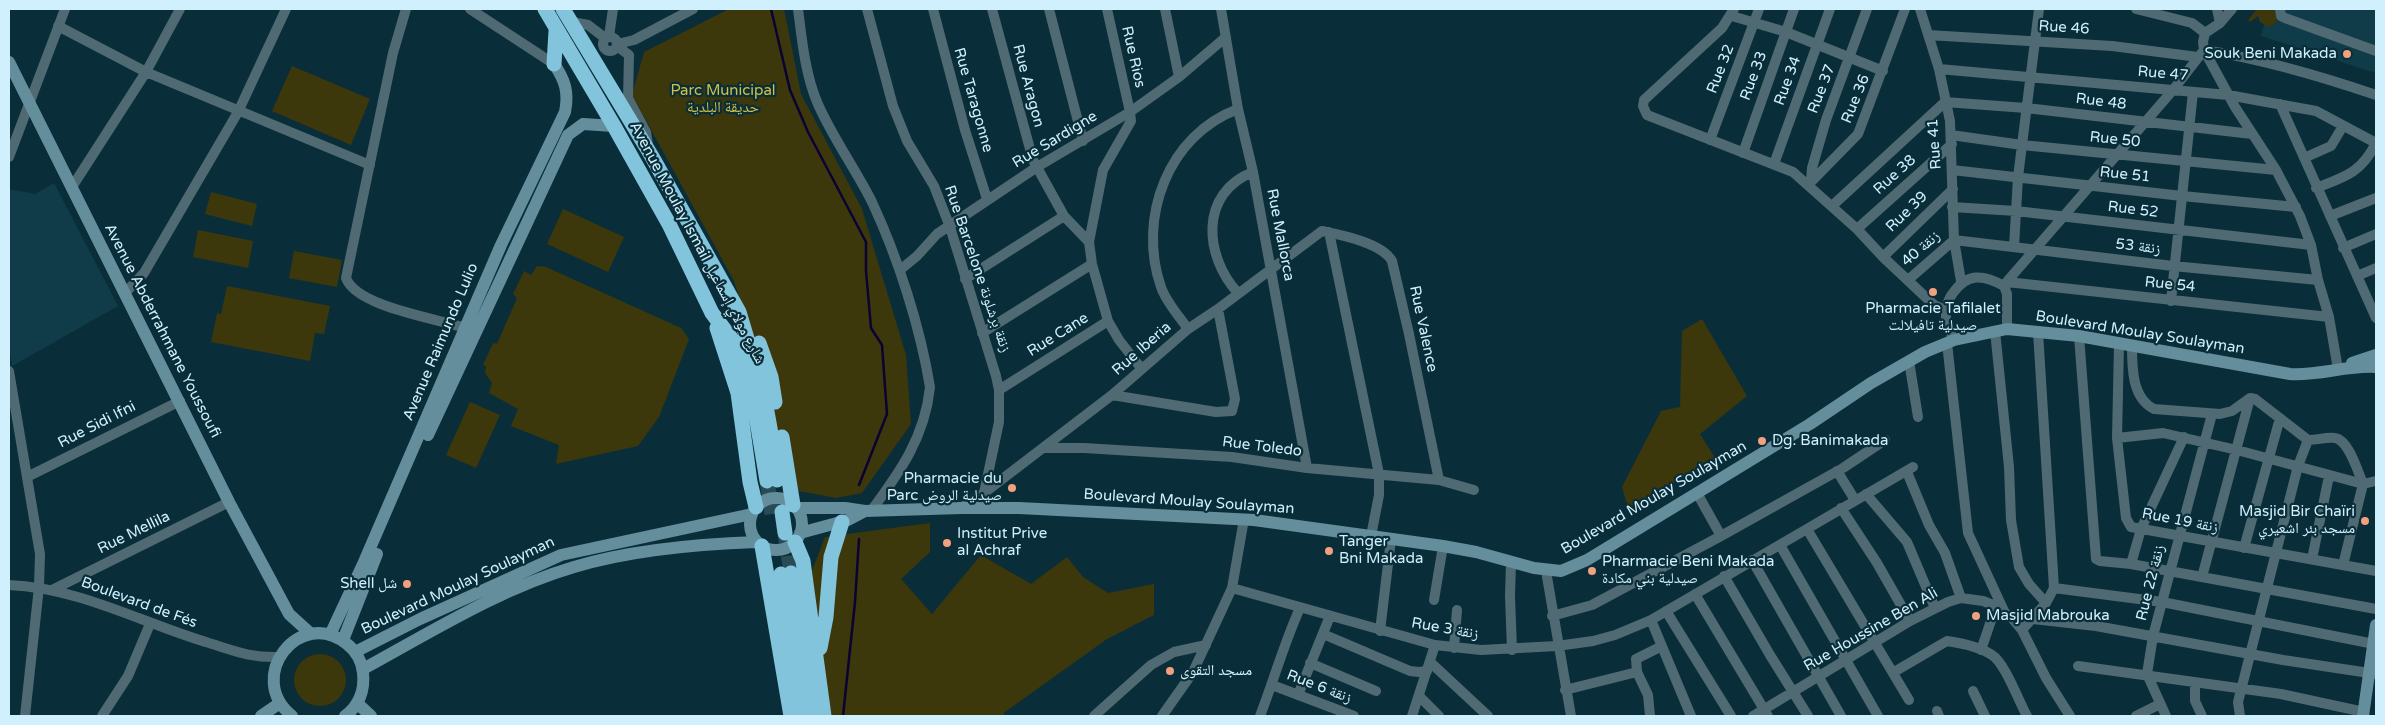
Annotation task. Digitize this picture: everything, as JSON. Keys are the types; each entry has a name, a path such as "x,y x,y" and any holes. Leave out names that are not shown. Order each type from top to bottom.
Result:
{"highway":[{"name":"Avenue Moulay Ismail شارع مولاي إسماعيل","path":"545,9 556,32 614,126 669,224 712,313 731,338 747,373 772,480 766,402 739,312 649,153 563,9"},
{"path":"554,64 556,32"},
{"path":"739,312 756,335 771,377 789,536 803,561 818,660 824,716"},
{"path":"712,313 733,372 738,393 754,511"},
{"path":"818,660 826,617 831,557 842,522"},
{"path":"760,544 770,585 791,716"},
{"path":"800,716 786,574 814,716"}],"main road":[{"name":"Avenue Abderrahmane Youssoufi","path":"9,62 180,400 229,502 289,614 311,634"},
{"name":"Avenue Raimundo Lulio","path":"343,640 470,329 501,245 565,112 568,96 566,87 554,64"},
{"name":"Avenue Raimundo Lulio","path":"330,635 470,329 568,135 583,124 614,126"},
{"name":"Boulevard Moulay Soulayman","path":"355,652 420,619 561,555 754,511 768,500 774,498 787,501 786,510 838,508 868,511 962,508 1244,519 1443,546 1546,571 1561,571 1587,560 1810,424 1871,383 1909,361 1950,342 2001,330 2038,332 2079,336 2290,374 2305,375 2338,368 2376,355"},
{"name":"Boulevard Moulay Soulayman","path":"2338,368 2376,367"},
{"path":"754,511 750,524 752,534 760,544"},
{"name":"Boulevard Moulay Soulayman","path":"363,669 480,606 574,567 685,546 760,544 776,550 783,549 789,536 842,522 868,511"},
{"name":"Avenue Abderrahmane Youssoufi","path":"289,614 291,643"},
{"path":"2364,714 2373,673 2376,626"},
{"path":"291,716 280,703 273,682 274,671 279,657 291,643 311,634 330,635 343,640 355,652 363,669 364,681 357,703 347,716"},
{"path":"261,716 280,703"},
{"path":"357,703 371,716"}],"street":[{"path":"9,157 65,9"},
{"path":"72,187 146,72 180,9"},
{"path":"125,293 144,273 238,112 286,9"},
{"path":"406,9 393,53 370,165 345,272 348,283 359,295 375,302 470,329"},
{"path":"470,9 554,64"},
{"path":"607,37 614,9"},
{"path":"617,45 642,36 692,9"},
{"path":"798,9 806,60 816,99 838,145 860,179 888,239 900,270 930,387 923,424 914,447 868,511"},
{"name":"Rue Barcelone زنقة برشلونة","path":"867,9 899,124 934,186 950,227 999,390 997,441 984,493"},
{"name":"Rue Taragonne","path":"933,9 965,130 987,199"},
{"name":"Rue Aragon","path":"992,9 1026,138 1037,167 1064,216 1089,242"},
{"path":"1049,9 1083,141"},
{"name":"Rue Rios","path":"1107,9 1130,112"},
{"path":"1164,9 1179,76"},
{"name":"Rue Mallorca","path":"1221,9 1238,109 1253,172 1307,468"},
{"name":"Rue 32","path":"1710,140 1759,9"},
{"name":"Rue 33","path":"1743,153 1794,9"},
{"name":"Rue 34","path":"1774,164 1830,9"},
{"name":"Rue 37","path":"1809,183 1826,120 1867,9"},
{"name":"Rue 36","path":"1809,183 1858,134 1905,9"},
{"name":"Rue 41","path":"1920,9 1939,68 1951,139 1954,240 1961,281"},
{"path":"2014,247 2018,177 2039,9"},
{"path":"2136,9 2192,22 2205,33"},
{"path":"2217,9 2220,23"},
{"path":"2005,284 2173,90 2201,54 2205,33 2220,23 2232,9"},
{"path":"2280,9 2281,16 2284,18 2376,51"},
{"path":"1883,71 1733,12 1716,34 1644,100 1643,106 1646,115 1654,119 1793,172 1809,183 1934,305 1946,310"},
{"path":"572,22 588,25 607,37 614,38 617,45 625,51 630,61"},
{"path":"58,26 146,72 238,112 370,165"},
{"name":"Rue 46","path":"1928,35 2112,46 2246,57 2316,75 2376,95"},
{"path":"642,36 630,61 628,98 646,132 649,153"},
{"name":"Rue Sardigne","path":"900,270 937,234 1037,167 1130,112 1179,76 1226,37"},
{"path":"2201,54 2276,170 2296,207 2311,245 2318,280 2329,317 2338,368"},
{"name":"Rue 47","path":"1939,68 2228,95 2316,111 2376,143"},
{"path":"2171,301 2173,266 2193,92"},
{"path":"1832,206 1945,102"},
{"name":"Rue 48","path":"1945,102 2026,108 2252,134"},
{"path":"2280,104 2316,188 2376,318"},
{"path":"1188,329 1161,288 1155,263 1152,232 1159,192 1174,161 1194,137 1212,123 1238,109"},
{"path":"1130,112 1131,121 1103,170 1096,197 1089,242 1092,264 1108,321 1119,340 1142,368"},
{"path":"2304,158 2331,146 2343,126"},
{"name":"Rue 50","path":"1951,139 2276,170"},
{"name":"Rue 38","path":"1857,229 1951,139"},
{"path":"2316,188 2349,175 2360,168 2376,143"},
{"name":"Rue 51","path":"1952,170 2296,207"},
{"path":"1238,293 1222,275 1217,264 1212,228 1214,211 1232,184 1253,172"},
{"name":"Rue 39","path":"1883,257 1953,188"},
{"path":"2330,216 2376,198"},
{"name":"Rue 52","path":"1952,207 2016,211 2062,218 2311,245"},
{"path":"965,279 1064,216"},
{"path":"1325,232 1378,474 1379,495 1372,536"},
{"name":"Rue Iberia","path":"984,493 1112,395 1188,329 1218,309 1271,267 1325,232"},
{"name":"Rue Valence","path":"1325,232 1369,245 1386,254 1392,261 1407,325 1438,480"},
{"path":"2343,248 2376,234"},
{"name":"زنقة 53","path":"1954,240 2173,266 2318,280"},
{"name":"زنقة 40","path":"1908,280 1954,240"},
{"path":"982,334 1092,264"},
{"path":"2357,276 2376,268"},
{"path":"2005,284 1986,278 1961,281 1950,296 1946,310 1968,533 1971,544 2000,608 2022,630 2046,678 2070,716"},
{"path":"2005,284 2007,294 2001,330 2011,520 2019,567 2029,584 2046,603"},
{"name":"Rue 54","path":"2005,284 2329,317"},
{"path":"1112,395 1216,412 1232,411 1235,399 1218,309"},
{"name":"Rue Cane","path":"999,390 1108,321"},
{"path":"2022,630 2046,603 2054,588 2038,332"},
{"path":"2079,336 2088,439 2094,554 2100,561 2131,564 2376,609"},
{"name":"Rue 19 زنقة","path":"2119,344 2116,438 2127,523 2131,527 2376,571"},
{"path":"2132,346 2132,367 2139,394 2145,404 2154,409 2212,414 2228,412 2250,398"},
{"path":"1909,361 1918,417"},
{"path":"9,371 40,554 39,587 25,716"},
{"path":"2250,398 2262,403 2308,440 2332,438 2341,440 2348,448 2363,484 2344,565"},
{"path":"2202,577 2250,398"},
{"name":"Rue Sidi Ifni","path":"27,477 180,400"},
{"name":"Rue 22 زنقة","path":"2147,674 2153,636 2169,571 2212,414"},
{"path":"2244,548 2280,418"},
{"path":"2116,438 2163,433 2237,450 2363,484 2376,481"},
{"path":"2131,564 2141,529 2184,437"},
{"path":"1552,616 1592,605 1837,471 1885,440"},
{"path":"2240,716 2237,708 2241,688 2298,466 2308,440"},
{"name":"Rue Toledo","path":"1044,448 1084,448 1232,457 1307,468 1438,480 1474,490"},
{"name":"Rue 3 زنقة","path":"1232,588 1435,646 1481,650 1512,650 1593,641 1615,635 1651,620 1910,469 1929,525 1945,553 1961,598"},
{"path":"1837,471 1855,500"},
{"path":"2312,559 2329,476"},
{"path":"962,508 984,493"},
{"path":"1697,493 1721,536"},
{"path":"1866,494 1907,542 1935,608"},
{"name":"Rue Mellila","path":"52,590 229,502"},
{"path":"1841,508 1877,563 1910,622"},
{"path":"1162,716 1193,672 1232,588 1244,519"},
{"path":"1807,528 1909,700"},
{"path":"1380,630 1391,539"},
{"path":"1780,545 1878,716"},
{"path":"1434,600 1443,546"},
{"path":"1752,560 1841,716"},
{"path":"1511,562 1512,650"},
{"path":"1546,571 1564,690 1570,716"},
{"path":"1724,576 1808,716"},
{"name":"Boulevard de Fés","path":"9,586 39,587 112,608 150,624 257,658 274,671"},
{"path":"2054,588 2162,602 2374,644"},
{"path":"1695,594 1767,713"},
{"name":"Rue Houssine Ben Ali","path":"1753,716 1767,713 1794,692 1935,608 1961,598 1983,601 2000,608"},
{"path":"1260,716 1272,685 1280,654 1300,608"},
{"path":"1981,650 2000,608"},
{"path":"1454,648 1457,610"},
{"path":"1666,611 1731,716"},
{"path":"1298,695 1330,616"},
{"path":"2033,618 2096,626 2250,654 2373,673"},
{"path":"1651,620 1691,716"},
{"path":"102,716 128,676 150,624"},
{"path":"1323,634 1410,671 1419,672 1428,666"},
{"path":"1894,672 1947,641 1981,650 1993,655 2000,663 2026,716"},
{"path":"1094,716 1151,665 1174,652 1206,645"},
{"path":"1412,716 1435,646"},
{"path":"1650,716 1648,695 1637,672 1636,659 1662,646"},
{"name":"Boulevard de Fés","path":"257,658 279,657"},
{"path":"1310,663 1376,691"},
{"path":"1428,666 1488,716"},
{"path":"2078,666 2241,688 2364,714"},
{"path":"1564,690 1637,672"},
{"path":"2147,674 2166,716"},
{"path":"2195,682 2195,701 2202,716"},
{"name":"Rue 6 زنقة","path":"1272,685 1298,695 1334,713 1354,716"},
{"path":"1973,691 1985,716"},
{"path":"1419,696 1439,716"},
{"path":"2136,716 2160,704"}],"shaded area":[{"name":"Souk Beni Makada","path":"2268,9 2376,9 2376,73 2261,36"},
{"path":"54,183 118,306 12,366 9,344 9,189 35,194"}],"green space":[{"name":"Parc Municipal حديقة البلدية","path":"729,9 784,9 801,94 862,209 906,355 911,424 862,493 836,498 799,491 788,476 762,366 734,281 632,95 644,52"},
{"path":"2257,9 2274,9 2277,22 2269,27 2260,22 2258,16 2250,22 2248,20"},
{"path":"292,66 370,99 351,145 272,111"},
{"path":"211,192 257,204 252,226 205,214"},
{"path":"563,209 624,237 608,272 547,244"},
{"path":"198,230 253,241 248,268 193,257"},
{"path":"294,251 342,260 337,287 289,278"},
{"path":"537,266 546,267 681,328 689,339 659,417 638,446 556,464 559,445 511,426 518,409 489,393 492,383 485,373 486,366 483,365 493,343 497,344 517,298 513,294 524,271 531,275"},
{"path":"227,286 330,306 324,334 315,333 310,361 211,342 217,313 221,314"},
{"path":"1702,319 1747,396 1700,434 1715,458 1629,511 1622,487 1661,411 1680,407 1682,331"},
{"path":"470,402 500,415 476,468 446,455"},
{"path":"930,523 930,552 901,579 932,614 981,555 1031,584 1067,557 1083,577 1108,593 1154,584 1154,615 1107,639 1005,712 1003,716 831,716 810,576 825,537"},
{"path":"315,654 325,654 339,661 346,675 346,685 339,699 325,706 315,706 305,702 298,695 294,685 294,675 298,665 305,658"}],"waterway":[{"path":"771,9 790,90 808,132 866,242 866,271 871,328 882,345 887,414 859,485"},
{"path":"843,716 855,602 859,539"}],"tunnel":[{"path":"767,481 772,514"},
{"path":"785,533 791,573"}],"place":[{"name":"Souk Beni Makada","path":"2347,54"},
{"name":"Pharmacie Tafilalet صيدلية تافيلالت","path":"1933,292"},
{"name":"Dg. Banimakada","path":"1762,441"},
{"name":"Pharmacie du Parc صيدلية الروض","path":"1012,488"},
{"name":"Masjid Bir Chaïri مسجد بئر اشعيري","path":"2365,521"},
{"name":"Institut Prive al Achraf","path":"947,543"},
{"name":"Tanger Bni Makada","path":"1329,551"},
{"name":"Pharmacie Beni Makada صيدلية بني مكادة","path":"1592,571"},
{"name":"Shell شل","path":"407,584"},
{"name":"Masjid Mabrouka","path":"1976,616"},
{"name":"مسجد التقوى","path":"1170,671"}]}
